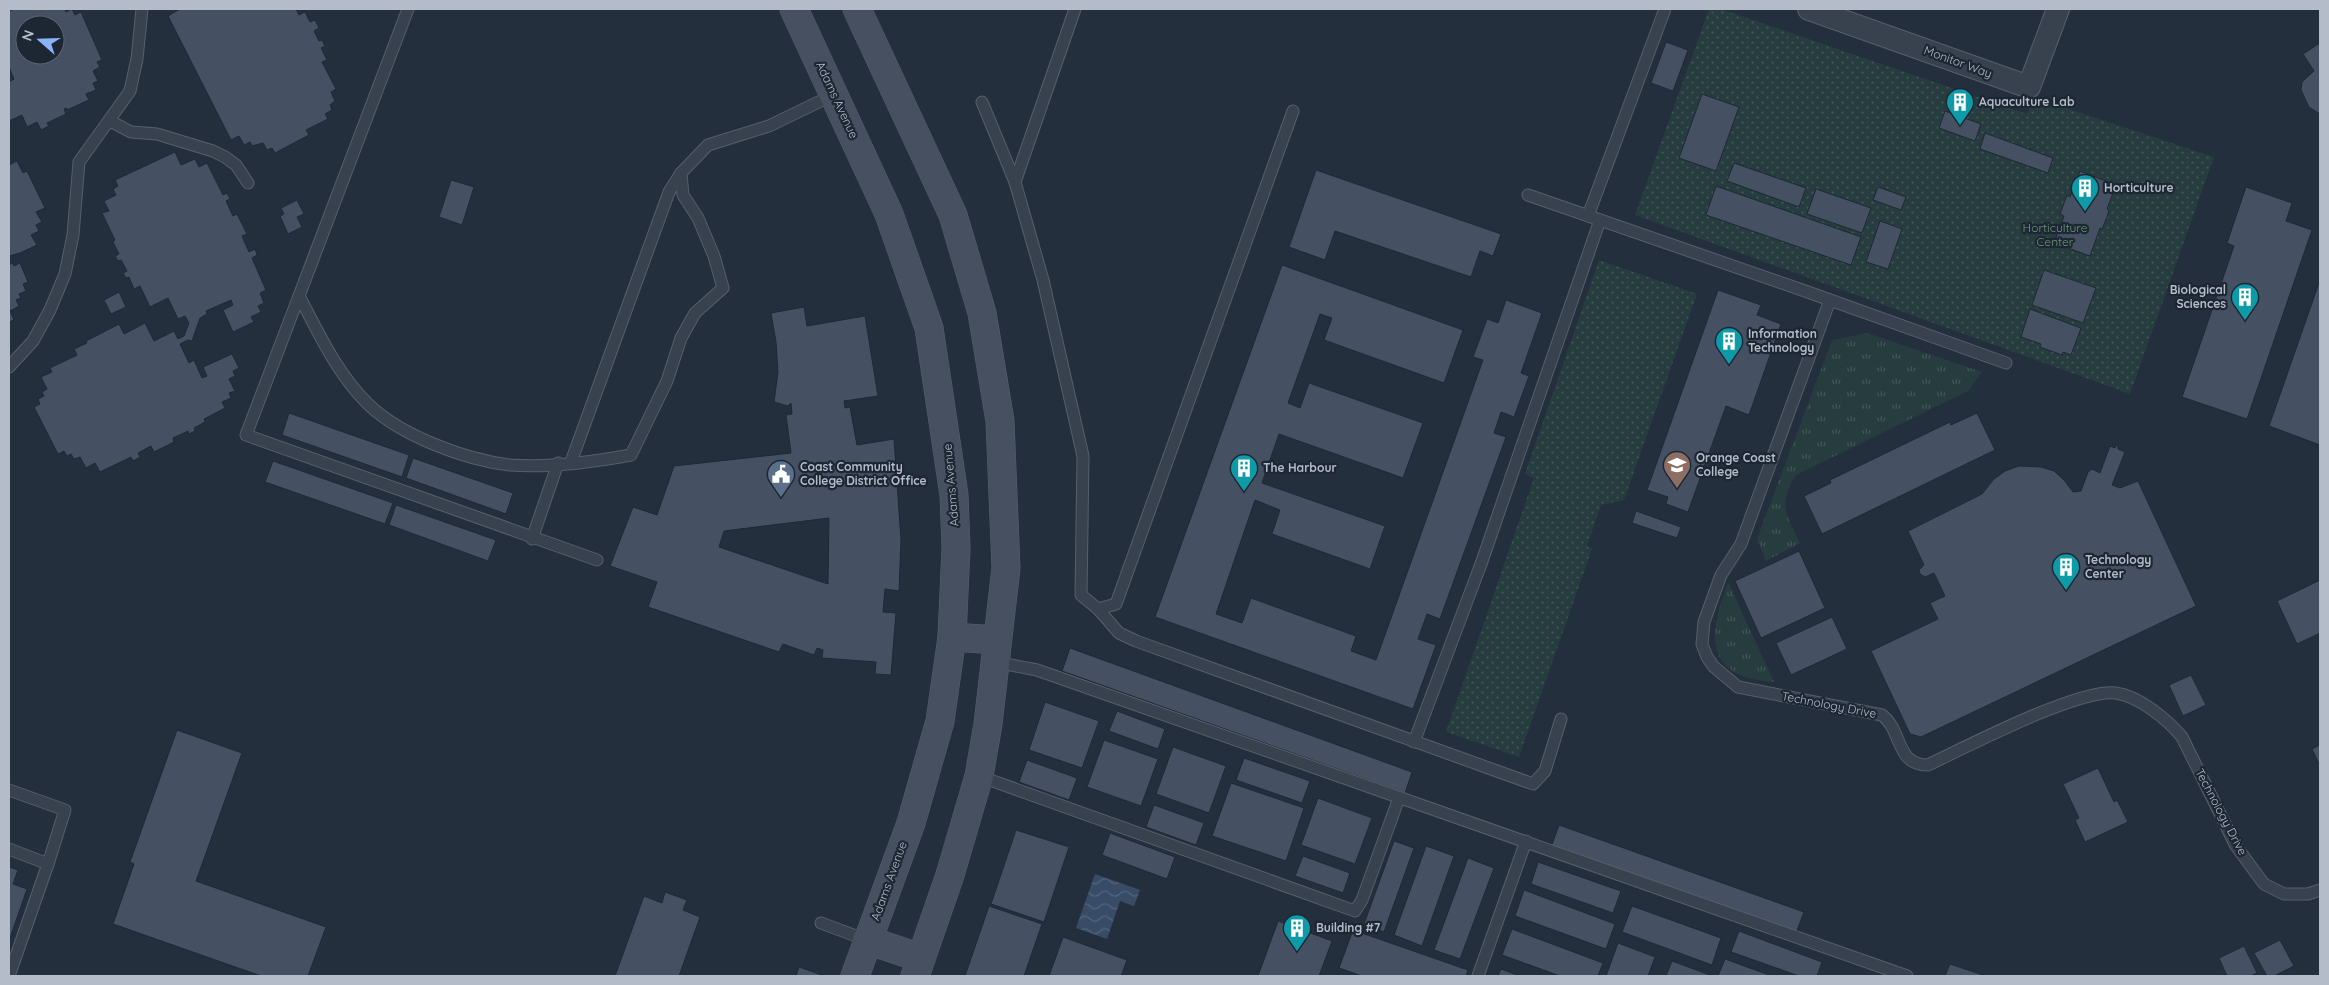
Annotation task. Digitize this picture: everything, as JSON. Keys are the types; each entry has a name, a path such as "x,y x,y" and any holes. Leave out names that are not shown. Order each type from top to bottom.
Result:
{"main road":[{"name":"Adams Avenue","path":"794,9 889,214 930,328 954,495 956,548 952,637 940,721 911,823 855,976"},
{"path":"857,9 953,215 982,313 1000,421 1006,568 988,724 979,776 950,875 918,967 867,940"},
{"path":"952,637 996,651"},
{"path":"867,940 871,976"}],"street":[{"name":"Monitor Way","path":"1809,9 2029,87 2058,9"}],"lane":[{"path":"9,368 33,341 50,310 66,274 73,235 79,162 130,91 137,59 142,9"},
{"path":"408,9 246,435 532,539 597,560"},
{"path":"1015,182 1075,9"},
{"path":"1588,216 1665,9"},
{"path":"571,462 669,192 681,172 708,145 770,126 835,94"},
{"path":"982,102 1015,182 1043,280 1083,456 1081,595 1098,609 1119,633 1136,641 1532,784 1544,771 1561,718"},
{"path":"1098,609 1116,604 1293,111"},
{"path":"110,121 131,132 157,134 213,151 225,157 236,166 248,183"},
{"path":"299,296 339,369 369,405 403,429 437,446 473,457 510,465 571,462 631,455 667,381 681,338 695,313 723,288 714,256 698,218 683,195 681,172"},
{"path":"1528,195 2006,363"},
{"path":"1414,742 1481,564 1600,220"},
{"name":"Technology Drive","path":"1830,300 1741,544 1721,575 1704,622 1702,644 1706,657 1714,667 1738,687 1882,715 1889,720 1906,756 1911,762 1920,765 1928,765 2068,702 2107,692 2126,696 2155,711 2182,737 2236,846 2264,884 2284,894 2308,894 2320,890"},
{"path":"532,539 558,463"},
{"path":"996,651 1037,670 1907,976"},
{"path":"979,776 1355,911 1362,900 1399,798"},
{"path":"9,790 65,810 9,976"},
{"path":"1478,976 1526,841"},
{"path":"9,849 48,864"},
{"path":"821,923 867,940"}],"green space":[{"name":"Horticulture Center","path":"1709,9 1721,9 2027,114 2033,97 2214,157 2130,394 1635,215"},
{"path":"1599,260 1697,294 1624,500 1601,505 1587,546 1592,549 1519,757 1446,732 1534,478 1525,474"},
{"path":"1867,333 1982,372 1968,391 1796,475 1785,502 1788,516 1800,543 1766,561 1757,539 1832,340"},
{"path":"1728,582 1774,682 1748,678 1733,671 1723,661 1717,650 1716,624"}],"water":[{"path":"1095,874 1140,890 1134,906 1120,901 1107,939 1076,928"}],"building":[{"path":"14,9 65,9 66,12 72,9 75,15 81,12 102,60 97,62 100,67 93,71 98,81 93,83 96,90 86,94 89,100 67,110 67,108 64,109 66,114 47,123 49,126 41,130 37,122 27,127 22,115 9,121 9,82 14,79 9,67 9,11"},
{"path":"180,9 296,9 299,15 305,12 310,22 315,20 319,28 314,31 319,41 322,40 325,46 321,48 327,60 322,62 336,89 331,92 335,101 330,105 332,110 325,114 328,119 306,130 309,135 275,153 272,148 267,150 263,143 252,146 250,142 244,145 239,136 231,140 168,16"},
{"path":"1666,42 1688,50 1673,91 1651,83"},
{"path":"2320,43 2320,114 2309,107 2301,90 2302,82 2314,71 2303,54"},
{"path":"1702,94 1739,107 1716,171 1679,158"},
{"name":"Aquaculture Lab","path":"1945,111 1981,124 1975,141 1939,128"},
{"path":"1985,133 2053,158 2048,173 1980,149"},
{"path":"175,152 181,165 195,159 199,167 207,163 223,195 227,193 230,199 226,201 233,216 237,214 247,234 242,236 249,252 255,249 257,255 252,258 266,290 260,293 264,303 258,306 261,312 251,317 254,322 233,332 223,310 233,305 231,300 206,311 207,314 200,318 192,341 188,340 180,344 189,363 194,360 202,378 207,376 203,367 232,354 239,368 233,371 235,376 229,379 235,391 229,393 231,398 222,402 225,408 204,419 205,422 194,428 195,431 189,434 188,431 173,438 174,442 154,452 151,446 138,453 140,457 133,461 131,457 100,472 95,463 86,468 80,457 74,459 71,454 67,456 64,451 58,454 34,407 40,404 38,399 44,396 42,392 47,389 41,377 52,372 50,368 77,355 74,349 119,324 124,334 145,323 154,341 174,331 178,339 184,336 189,323 185,316 178,319 168,298 150,307 140,286 134,289 129,277 126,278 123,273 127,271 121,260 118,261 115,256 119,254 113,242 115,240 102,213 109,211 104,201 116,195 113,189 118,186 115,180"},
{"path":"17,161 23,173 27,171 45,208 36,212 42,222 36,225 39,231 31,235 37,245 9,256 9,165"},
{"path":"1734,163 1806,188 1799,207 1727,181"},
{"path":"1316,170 1501,234 1493,256 1480,251 1471,277 1335,231 1325,260 1289,247"},
{"name":"Horticulture","path":"2080,171 2116,185 2107,209 2109,210 2107,217 2102,229 2100,228 2090,256 2054,243 2064,216 2060,214 2067,195 2070,197"},
{"path":"451,180 474,187 462,225 439,217"},
{"path":"1716,186 1861,237 1851,265 1706,215"},
{"path":"1878,187 1906,197 1901,210 1873,200"},
{"name":"Biological Sciences","path":"2246,187 2292,203 2286,221 2312,230 2247,419 2182,397 2234,246 2227,243"},
{"path":"1816,189 1871,208 1862,233 1807,214"},
{"path":"297,200 304,214 297,217 302,227 288,234 280,216 284,214 281,208"},
{"path":"1880,221 1902,229 1888,269 1866,262"},
{"path":"13,263 14,266 20,263 28,282 23,284 26,291 19,294 21,298 16,300 19,306 10,311 14,320 9,322 9,265"},
{"name":"The Harbour","path":"1282,265 1463,330 1444,383 1324,340 1332,318 1320,314 1288,403 1300,408 1309,383 1423,423 1403,478 1279,434 1262,483 1385,526 1370,569 1272,534 1280,510 1255,500 1216,614 1242,623 1251,598 1356,636 1351,651 1376,660 1483,360 1473,357 1487,319 1498,323 1506,300 1542,313 1521,373 1529,376 1514,417 1501,412 1494,433 1506,437 1440,619 1427,614 1418,639 1436,645 1413,709 1155,617"},
{"path":"2044,270 2096,288 2083,323 2032,305"},
{"path":"2320,280 2320,445 2269,426"},
{"name":"Information Technology","path":"1718,290 1761,305 1757,315 1781,324 1749,415 1726,406 1688,512 1666,504 1668,497 1647,490"},
{"path":"119,292 126,307 111,314 104,300"},
{"name":"Coast Community College District Office","path":"804,307 807,326 865,316 878,396 844,401 845,408 850,407 857,445 894,439 901,540 899,591 885,589 883,612 896,613 891,675 875,674 876,662 822,658 823,650 817,648 814,655 783,644 779,652 648,607 657,582 610,566 633,507 657,515 674,466 791,453 786,415 792,414 791,403 788,406 774,402 778,372 776,342 771,313","holes":["829,518 828,584 719,547 724,531"]},
{"path":"2030,309 2081,328 2071,355 2063,352 2062,355 2040,347 2041,344 2021,337"},
{"path":"289,413 409,455 402,477 282,435"},
{"path":"1977,413 1995,450 1822,534 1804,496 1831,483 1830,480 1950,422 1951,425"},
{"name":"Technology Center","path":"2116,445 2118,449 2125,452 2112,485 2120,488 2138,481 2196,606 1921,737 1910,734 1871,651 1938,619 1930,603 1945,596 1934,573 1925,577 1920,574 1919,570 1924,565 1908,531 1982,494 1994,479 2005,471 2019,466 2041,467 2054,471 2073,492 2081,491 2088,472 2092,469 2100,473 2110,446 2115,448"},
{"path":"413,458 513,493 506,514 406,478"},
{"path":"273,461 393,503 385,524 265,482"},
{"path":"396,505 496,540 488,561 389,525"},
{"path":"1636,511 1681,527 1677,538 1632,523"},
{"path":"1799,551 1825,608 1761,638 1735,581"},
{"path":"2320,580 2320,633 2297,644 2277,601"},
{"path":"1832,617 1847,649 1791,675 1776,643"},
{"path":"1070,648 1412,772 1405,793 1062,671"},
{"path":"2191,675 2206,705 2183,716 2169,685"},
{"path":"1045,702 1099,721 1082,768 1029,750"},
{"path":"1117,711 1165,729 1158,749 1109,731"},
{"path":"177,730 242,753 196,881 326,927 308,976 261,976 113,924 134,864 130,862"},
{"path":"1104,740 1158,759 1141,806 1087,787"},
{"path":"2320,745 2320,766 2312,749"},
{"path":"1173,747 1226,766 1209,813 1156,794"},
{"path":"1244,758 1310,781 1302,803 1236,780"},
{"path":"1027,760 1077,778 1069,800 1019,782"},
{"path":"2098,768 2114,802 2117,800 2128,822 2085,842 2075,820 2079,818 2063,784"},
{"path":"1231,783 1304,808 1286,861 1212,836"},
{"path":"1318,798 1372,818 1355,864 1301,845"},
{"path":"1154,805 1204,823 1196,845 1146,827"},
{"path":"1559,825 1804,912 1796,933 1551,847"},
{"path":"1016,830 1069,847 1044,922 991,904"},
{"path":"1110,833 1175,857 1167,879 1102,855"},
{"path":"1394,841 1414,848 1384,932 1364,924"},
{"path":"1426,846 1454,856 1422,946 1394,935"},
{"path":"1303,856 1350,873 1343,893 1295,876"},
{"path":"1468,858 1494,868 1460,959 1434,950"},
{"path":"1538,862 1621,891 1613,913 1531,884"},
{"path":"9,867 18,870 13,884 27,889 9,941"},
{"path":"1524,890 1615,924 1606,949 1515,916"},
{"path":"665,892 687,900 683,910 700,917 679,976 615,976 644,896 662,903"},
{"path":"989,906 1042,924 1024,976 965,976"},
{"path":"1632,906 1721,938 1712,965 1622,932"},
{"name":"Building #7","path":"1278,921 1332,941 1319,976 1258,976"},
{"path":"1512,929 1603,963 1598,976 1560,976 1502,955"},
{"path":"1353,930 1468,970 1466,976 1362,976 1339,968"},
{"path":"1739,931 1822,962 1817,976 1799,976 1731,952"},
{"path":"1063,937 1127,960 1121,976 1049,976"},
{"path":"2280,940 2294,966 2274,976 2267,976 2254,953"},
{"path":"1618,943 1655,957 1648,976 1606,976"},
{"path":"2244,946 2257,973 2250,976 2227,976 2219,958"},
{"path":"1725,959 1772,976 1718,976"},
{"path":"1672,961 1710,975 1666,976"},
{"path":"1950,964 1986,976 1945,976"},
{"path":"799,967 822,975 796,976"},
{"path":"1501,969 1520,976 1498,976"}],"place":[{"name":"Aquaculture Lab","path":"1960,126"},
{"name":"Horticulture","path":"2085,212"},
{"name":"Biological Sciences","path":"2245,321"},
{"name":"Information Technology","path":"1729,365"},
{"name":"Orange Coast College","path":"1677,489"},
{"name":"The Harbour","path":"1244,492"},
{"name":"Coast Community College District Office","path":"781,498"},
{"name":"Technology Center","path":"2066,591"},
{"name":"Building #7","path":"1297,952"}]}
